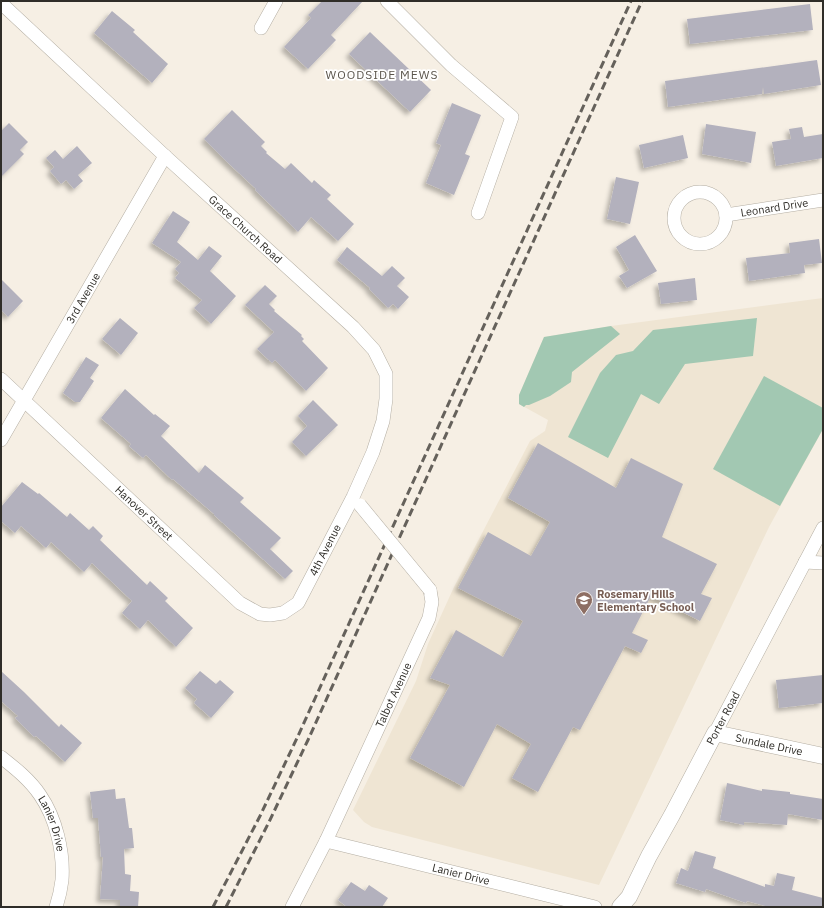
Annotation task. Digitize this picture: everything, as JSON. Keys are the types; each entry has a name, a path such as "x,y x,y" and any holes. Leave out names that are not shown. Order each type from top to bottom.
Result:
{"street":[{"path":"261,28 276,1"},
{"path":"387,1 451,65 512,117 478,213"},
{"name":"Grace Church Road","path":"1,3 166,156 354,326 374,350 386,374 386,398 383,421 357,501"},
{"name":"3rd Avenue","path":"1,440 166,156"},
{"name":"Leonard Drive","path":"697,192 705,192 713,195 724,207 726,215 724,231 712,242 704,245 688,242 681,237 676,230 674,222 674,214 679,202 689,194 697,192"},
{"name":"Leonard Drive","path":"726,215 823,200"},
{"name":"Hanover Street","path":"1,379 240,603 260,614 270,615 283,613 298,603"},
{"name":"Talbot Avenue","path":"292,907 326,840 429,618 432,602 430,590 357,501"},
{"name":"4th Avenue","path":"298,603 357,501"},
{"name":"Porter Road","path":"620,907 629,897 649,856 823,528"},
{"path":"805,562 823,563"},
{"name":"Sundale Drive","path":"715,734 823,756"},
{"name":"Lanier Drive","path":"1,756 40,794 48,808 55,827 63,868 62,882 56,907"},
{"name":"Lanier Drive","path":"326,840 595,907"}],"shaded area":[{"name":"Rosemary Hills Elementary School","path":"823,298 823,429 769,527 599,885 372,827 364,822 353,810 416,681 428,644 454,587 530,441 545,431 548,420 519,404 519,395 544,337 611,326"}],"green space":[{"path":"757,318 753,356 685,364 659,404 641,394 608,458 568,437 600,373 616,355 633,351 653,330"},
{"path":"611,326 620,334 572,372 571,382 550,396 529,405 524,407 519,404 519,395 544,337"},
{"path":"764,376 823,408 823,429 780,506 713,469"}],"building":[{"path":"322,1 363,1 331,35 336,40 308,69 284,47 311,18 308,15"},
{"path":"810,4 813,30 690,44 687,19"},
{"path":"112,11 135,30 133,32 168,64 152,83 94,33"},
{"path":"370,32 431,90 410,112 349,54"},
{"path":"817,60 821,85 764,94 763,87 762,94 668,107 665,81"},
{"path":"452,103 481,115 465,154 470,156 454,195 426,183 441,145 436,143"},
{"path":"232,110 265,142 261,146 267,152 266,153 285,169 291,163 312,183 314,180 331,195 327,199 354,224 338,241 311,217 298,232 204,139"},
{"path":"9,123 28,142 20,150 24,154 1,177 1,131"},
{"path":"706,124 756,132 751,163 702,154"},
{"path":"802,127 804,137 823,134 823,158 776,166 772,142 791,139 789,129"},
{"path":"683,135 688,158 644,168 639,145"},
{"path":"77,146 92,163 78,175 83,181 74,189 66,180 61,184 50,171 54,167 46,158 55,150 63,159"},
{"path":"616,177 639,182 630,224 607,219"},
{"path":"173,211 190,222 177,242 198,260 209,246 222,256 210,271 236,296 211,324 194,308 202,300 175,278 179,273 175,269 181,262 152,243"},
{"path":"635,235 657,271 627,288 619,276 629,270 616,247"},
{"path":"819,239 822,263 804,265 805,273 749,281 746,258 790,253 789,243"},
{"path":"347,247 382,276 392,266 405,278 397,286 409,297 398,309 393,304 388,308 369,289 370,288 337,260"},
{"path":"695,278 697,300 661,304 658,283"},
{"path":"1,279 23,301 8,317 1,310"},
{"path":"265,285 277,296 269,304 275,310 274,311 302,335 301,336 304,339 302,341 328,368 306,391 275,360 272,363 257,349 274,332 245,305"},
{"path":"120,318 138,333 121,355 102,339"},
{"path":"86,357 99,365 90,378 94,381 80,402 75,402 63,393"},
{"path":"125,389 154,415 155,414 170,426 161,436 199,473 205,465 244,498 240,502 281,538 270,549 293,571 285,579 214,514 173,479 172,480 146,455 143,458 129,446 131,444 101,418"},
{"path":"313,400 338,425 306,456 292,442 307,426 298,416"},
{"name":"Rosemary Hills Elementary School","path":"538,443 616,488 631,458 683,484 662,537 717,564 701,594 712,598 700,621 651,596 632,633 648,640 641,653 625,646 580,730 573,727 538,792 512,778 531,744 497,724 464,787 410,758 450,685 430,678 456,630 503,657 523,621 458,588 488,532 531,556 550,522 508,498"},
{"path":"22,482 38,494 39,493 67,517 70,513 89,530 93,526 103,536 100,540 147,585 150,581 168,598 165,601 193,628 176,647 148,620 140,629 122,613 132,601 92,563 84,572 51,542 46,548 21,526 15,533 1,521 1,507"},
{"path":"1,671 59,727 61,724 82,743 65,762 36,736 34,737 15,718 18,716 1,701"},
{"path":"200,671 216,684 220,680 234,692 211,718 194,703 197,699 185,688"},
{"path":"823,675 823,703 779,708 776,680"},
{"path":"727,783 762,791 762,789 790,792 790,794 823,799 823,820 788,814 787,825 744,822 744,825 720,820"},
{"path":"115,789 116,799 125,798 129,828 132,828 134,848 124,849 125,874 131,875 130,891 139,892 138,907 120,907 120,900 100,899 103,857 101,857 98,818 93,818 90,792"},
{"path":"695,851 716,857 713,868 765,887 765,884 774,886 777,873 795,877 792,890 823,898 823,907 769,907 747,901 746,903 706,889 705,892 676,883 681,868 688,871"},
{"path":"351,882 365,891 369,885 388,898 382,907 347,907 338,900"}],"railway":[{"path":"213,907 260,816 298,736 631,1"},
{"path":"226,907 308,740 642,1"}],"place":[{"name":"Rosemary Hills Elementary School","path":"584,615"}],"district":[{"name":"WOODSIDE MEWS","path":"382,74"}]}
